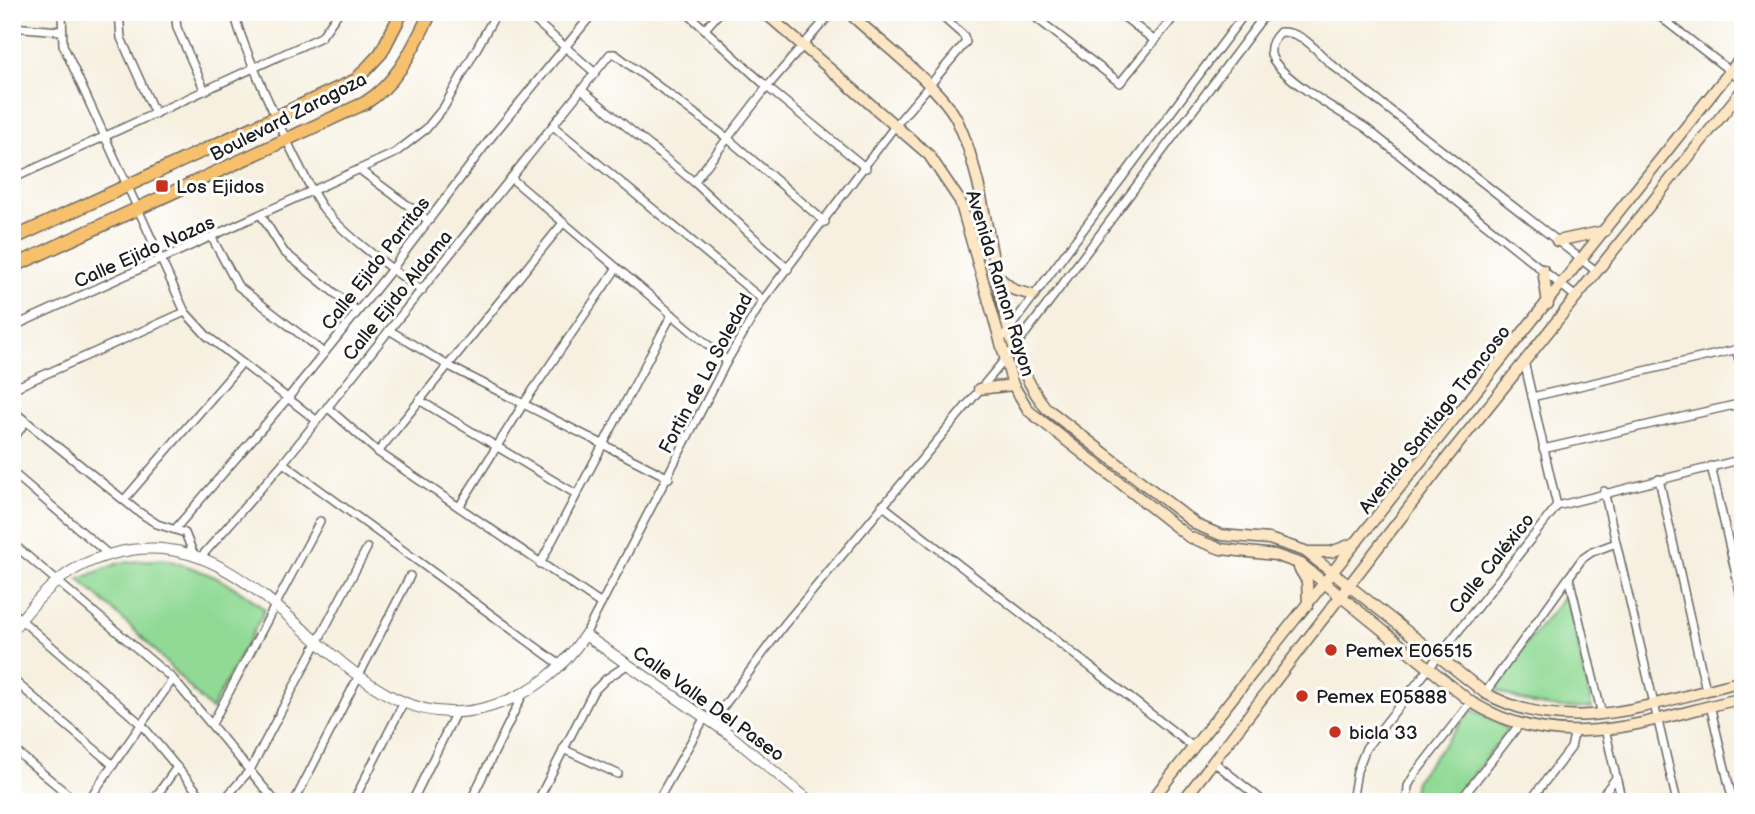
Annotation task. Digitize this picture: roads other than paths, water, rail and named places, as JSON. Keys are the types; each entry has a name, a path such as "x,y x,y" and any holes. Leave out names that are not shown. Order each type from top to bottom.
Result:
{"main road":[{"name":"Boulevard Zaragoza","path":"12,239 356,80 381,53 402,12"},
{"name":"Boulevard Zaragoza","path":"12,267 377,96 400,71 431,12"},
{"name":"Avenida Ramon Rayon","path":"764,12 929,155 954,190 1013,385 1038,421 1189,537 1221,550 1275,555 1296,562 1471,702 1500,719 1539,731 1574,734 1605,729 1743,698"},
{"name":"Avenida Ramon Rayon","path":"848,12 929,86 957,120 968,149 1009,327 1027,380 1046,408 1185,518 1221,535 1269,539 1305,551 1485,692 1504,703 1541,715 1602,715 1743,681"},
{"name":"Avenida Santiago Troncoso","path":"1150,802 1192,746 1325,585 1743,55"},
{"name":"Avenida Santiago Troncoso","path":"1182,802 1349,583 1743,89"},
{"path":"1557,241 1605,231"},
{"path":"1543,270 1548,304"},
{"path":"997,276 1014,290 1033,295"},
{"path":"979,389 1013,385"},
{"path":"1305,551 1331,552 1360,540"},
{"path":"1296,562 1307,581 1308,605"}],"street":[{"path":"62,12 60,31 63,45 185,312 193,324 316,420"},
{"path":"119,12 121,38 155,114"},
{"path":"175,12 177,28 205,91"},
{"path":"235,12 238,29 255,68 313,191 326,212 422,291"},
{"path":"12,179 321,37 339,12"},
{"name":"Calle Ejido Nazas","path":"12,327 395,153 426,129 461,80 497,12"},
{"path":"525,12 594,72"},
{"name":"Calle Ejido Parritas","path":"176,528 288,398 392,269 493,135 594,12"},
{"path":"686,12 767,87 866,169"},
{"path":"705,29 720,12"},
{"path":"694,182 767,87 832,12"},
{"name":"Fortin de La Soledad","path":"56,580 108,554 144,548 198,556 224,568 277,606 380,692 404,702 456,712 490,707 522,696 562,667 584,635 669,478 727,360 763,299 866,169 895,125 965,42 964,36 937,12"},
{"path":"1118,12 1155,41"},
{"path":"1035,14 1122,83 1178,12"},
{"path":"1000,341 1246,12"},
{"path":"657,802 708,719 1016,346 1267,12"},
{"path":"1654,12 1743,81"},
{"path":"12,27 60,31"},
{"path":"1576,297 1366,128 1330,107 1293,78 1272,57 1271,45 1275,37 1280,32 1289,32 1304,38 1331,64 1596,271"},
{"name":"Calle Ejido Aldama","path":"198,556 283,463 610,54 615,54 726,138"},
{"path":"582,90 694,182 788,269"},
{"path":"554,127 763,299"},
{"path":"726,138 825,222"},
{"path":"360,170 429,221"},
{"path":"512,179 727,360"},
{"path":"261,215 278,246 357,311"},
{"path":"378,452 563,223"},
{"path":"212,238 238,286 324,353"},
{"path":"459,507 524,403 616,269"},
{"path":"12,389 185,312"},
{"path":"540,564 672,314"},
{"path":"389,330 447,365 669,478"},
{"path":"1532,397 1739,349 1743,374"},
{"path":"1524,362 1557,506"},
{"path":"124,499 242,363"},
{"path":"419,400 576,494"},
{"path":"1543,449 1743,403"},
{"path":"327,407 378,452 601,604"},
{"path":"12,410 157,524 176,528 188,536 198,556"},
{"path":"12,441 26,421"},
{"name":"Calle Caléxico","path":"1352,802 1356,771 1366,748 1557,506 1604,491 1743,459"},
{"path":"283,463 562,667"},
{"path":"1711,466 1743,605"},
{"path":"12,472 108,554"},
{"path":"1659,479 1706,690"},
{"path":"1604,491 1677,802"},
{"path":"882,505 1192,746"},
{"path":"212,724 320,521"},
{"path":"12,543 173,679 276,802"},
{"path":"1485,692 1585,556 1616,543"},
{"path":"222,802 250,770 367,548"},
{"path":"294,802 410,576"},
{"path":"1569,577 1602,715"},
{"path":"12,631 56,580"},
{"path":"12,612 141,724 206,802"},
{"name":"Calle Valle Del Paseo","path":"584,635 708,719 811,802"},
{"path":"537,802 598,685 627,665"},
{"path":"12,679 113,765"},
{"path":"87,802 173,679"},
{"path":"470,802 522,696"},
{"path":"354,802 404,702"},
{"path":"1407,802 1408,786 1415,774 1471,702"},
{"path":"1710,705 1733,801"},
{"path":"412,802 456,712"},
{"path":"1460,802 1519,725"},
{"path":"1605,729 1622,802"},
{"path":"1529,802 1571,748 1574,734"},
{"path":"12,748 77,802"},
{"path":"563,750 618,774"},
{"path":"1214,762 1260,801"},
{"path":"152,802 177,767"},
{"path":"1597,802 1616,778"}],"place":[{"name":"Los Ejidos","path":"162,186"},
{"name":"Pemex E06515","path":"1331,650"},
{"name":"Pemex E05888","path":"1302,696"},
{"name":"bicla 33","path":"1335,732"}]}
